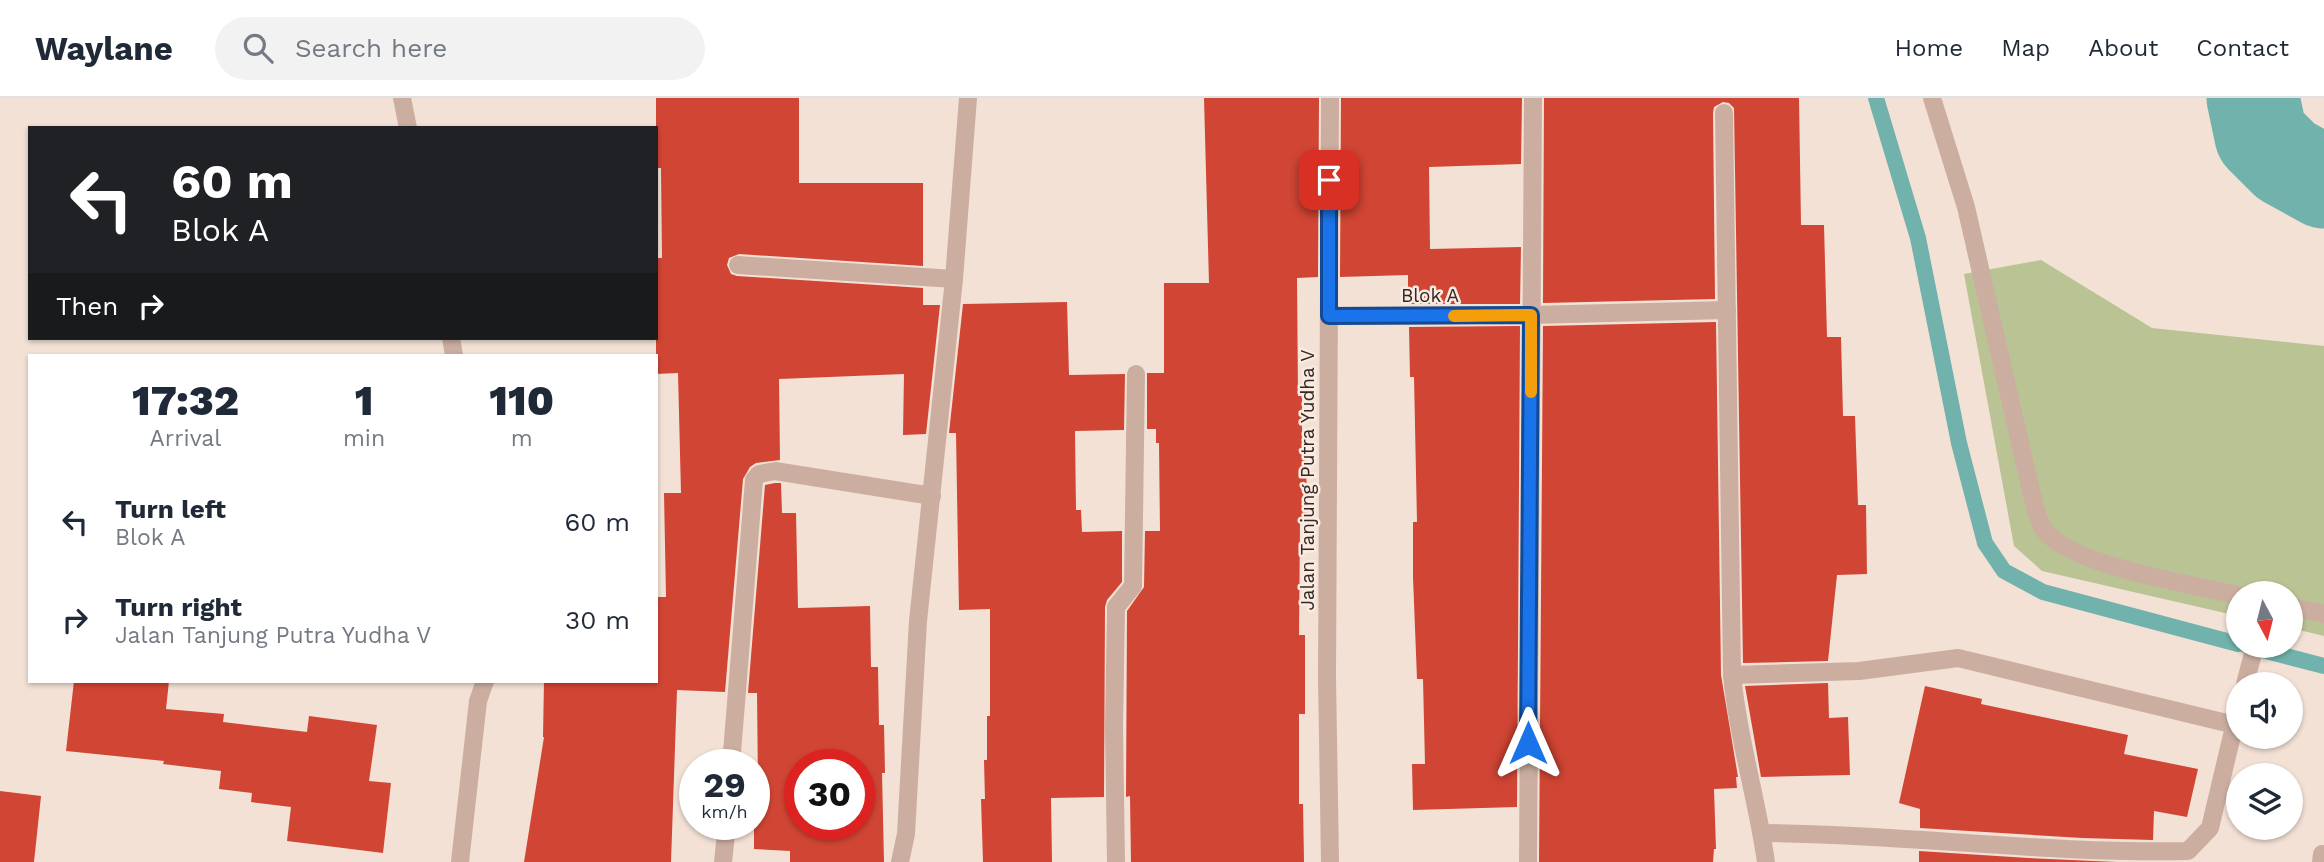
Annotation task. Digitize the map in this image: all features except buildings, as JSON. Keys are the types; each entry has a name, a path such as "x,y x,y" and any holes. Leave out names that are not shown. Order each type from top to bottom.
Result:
{"street":[{"path":"402,98 408,126"},
{"path":"900,862 906,834 918,621 954,279 968,98"},
{"name":"Jalan Tanjung Putra Yudha V","path":"1330,98 1327,676 1330,862"},
{"path":"1528,862 1533,98"},
{"path":"1931,98 1966,206 2031,491 2043,530 2060,545 2077,553 2133,572 2226,592"},
{"path":"1724,113 1732,675 1735,706 1766,862"},
{"path":"738,265 954,279"},
{"name":"Blok A","path":"1329,316 1727,310"},
{"path":"1116,862 1116,607 1133,586 1136,374"},
{"path":"733,749 754,480 759,474 769,471 932,496"},
{"path":"2303,610 2324,614"},
{"path":"1732,675 1859,671 1958,658 2226,716"},
{"path":"460,862 478,701 484,683"},
{"path":"1762,832 1828,833 2122,852 2188,851 2210,828 2229,749"},
{"path":"723,862 725,840"}],"green space":[{"path":"2041,260 2152,328 2324,346 2324,636 2303,631 2303,581 2226,581 2226,613 2042,571 2014,546 1964,274"}],"waterway":[{"path":"1876,98 1918,238 1959,443 1985,543 2004,571 2043,592 2226,641"},
{"path":"2253,98 2261,136 2286,161 2324,182"},
{"path":"2293,658 2324,666"}],"slow traffic":[{"path":"1454,316 1531,315 1531,392"}],"route":[{"path":"1329,180 1329,316 1531,315 1528,743"}]}
